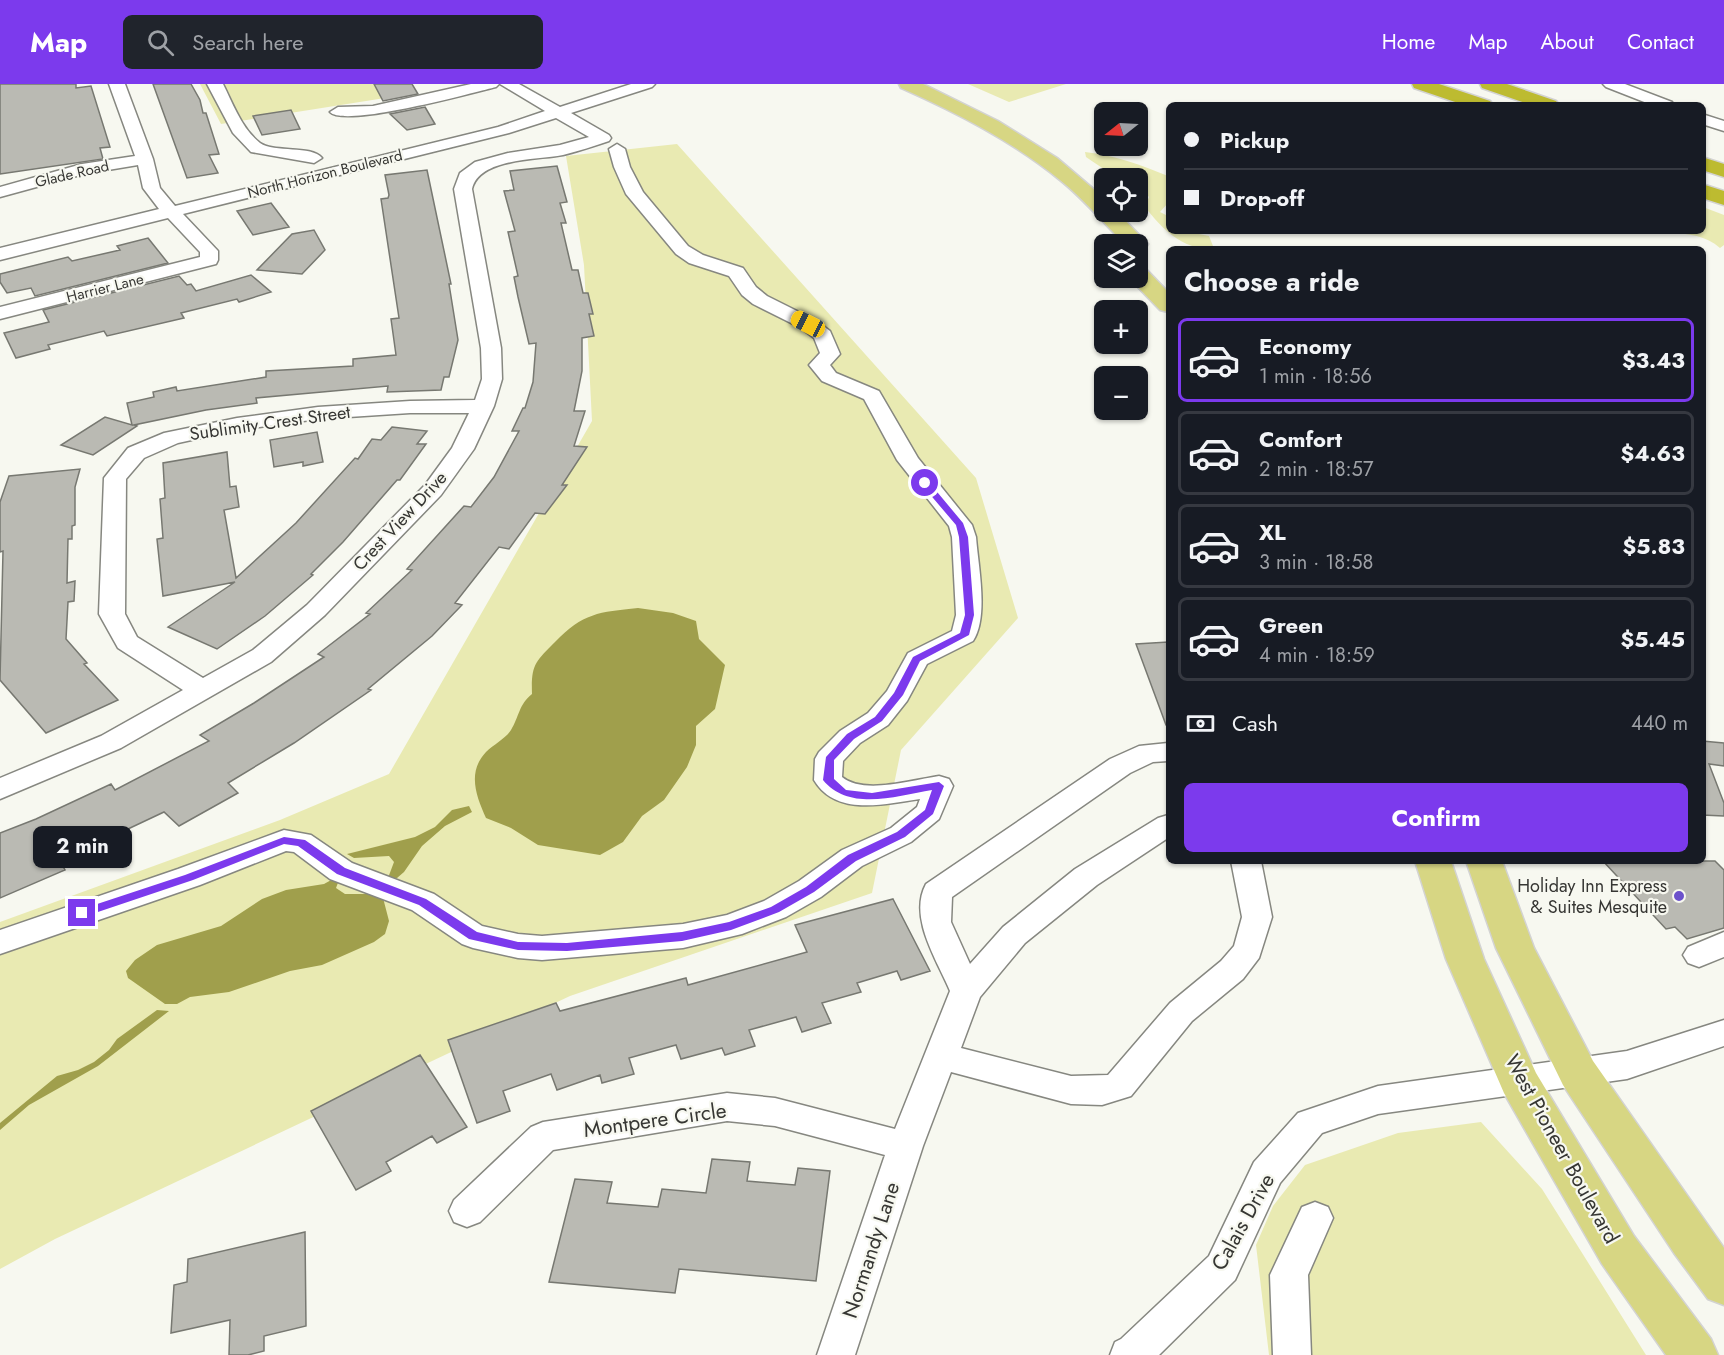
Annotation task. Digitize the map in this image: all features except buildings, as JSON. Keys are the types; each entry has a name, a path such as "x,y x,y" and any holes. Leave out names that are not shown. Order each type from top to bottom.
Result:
{"highway":[{"path":"1421,84 1474,102"},
{"path":"1489,84 1540,102"},
{"path":"1706,164 1724,171"},
{"path":"1706,192 1724,199"}],"main road":[{"path":"900,86 998,144 1063,197"},
{"path":"900,86 962,108 1017,140 1069,177 1126,234"},
{"path":"1148,256 1166,274"},
{"path":"1148,284 1166,303"},
{"name":"West Pioneer Boulevard","path":"1434,864 1465,959 1519,1081 1618,1250 1694,1355"},
{"path":"1485,864 1515,948 1578,1072 1690,1239 1724,1284"}],"street":[{"path":"117,84 145,159 152,188 168,208"},
{"path":"215,84 241,133 257,149 314,158"},
{"path":"339,112 373,111 443,89 491,84"},
{"name":"Crest View Drive","path":"0,789 111,742 262,656 325,602 432,490 463,449 483,406 492,379 491,348 463,189 466,177 481,166 508,158 562,150 603,138 508,84"},
{"name":"North Horizon Boulevard","path":"0,243 168,208 503,130 622,84"},
{"name":"North Horizon Boulevard","path":"554,111 646,84"},
{"path":"1611,84 1658,102"},
{"path":"1706,119 1724,126"},
{"path":"0,942 189,877 284,840 301,842 341,871 423,902 473,936 518,946 542,948 682,936 731,926 775,909 810,890 852,858 901,835 929,812 939,786 872,796 843,793 828,780 829,759 850,737 878,719 898,695 917,659 964,635 969,615 964,537 960,525 908,460 872,395 829,377 819,365 830,354 823,335 808,324 760,300 749,291 736,272 728,267 696,259 682,250 635,194 622,167 617,149"},
{"name":"Glade Road","path":"0,192 81,169 145,159"},
{"name":"North Horizon Boulevard","path":"0,254 168,208"},
{"name":"Harrier Lane","path":"0,313 210,260 208,251 168,208"},
{"name":"Sublimity Crest Street","path":"204,691 127,642 112,614 115,478 136,453 172,438 237,424 318,413 410,407 483,406"},
{"path":"966,991 936,922 937,892 1120,766 1149,753 1166,752"},
{"name":"Normandy Lane","path":"836,1355 906,1146 966,991 1014,935 1086,877 1166,826"},
{"path":"941,1056 1071,1090 1102,1091 1119,1086 1181,1012 1232,970 1248,950 1257,917 1247,864"},
{"name":"Calais Drive","path":"1129,1355 1135,1353 1222,1269 1268,1173 1310,1123 1378,1100 1627,1065 1724,1034"},
{"name":"Montpere Circle","path":"467,1212 543,1137 727,1107 775,1112 906,1146"},
{"path":"1292,1355 1289,1275 1315,1218"}],"green space":[{"path":"200,84 376,84 385,98 221,124"},
{"path":"968,84 1066,84 1009,102"},
{"path":"677,144 976,478 1018,618 901,750 872,893 570,996 55,1239 0,1269 0,922 280,820 389,774 592,421 584,265 566,156"},
{"path":"1085,152 1094,153 1094,156 1110,156 1148,168 1103,168 1086,157"},
{"path":"1148,168 1166,175 1166,205 1160,212 1166,215 1166,230 1148,211"},
{"path":"1706,208 1724,215 1724,245 1720,248 1702,237 1681,234 1706,234"},
{"path":"1171,234 1209,236 1213,246 1191,246"},
{"path":"1481,1122 1542,1189 1646,1355 1269,1355 1256,1245 1273,1206 1305,1165 1398,1133"}],"shaded area":[{"path":"638,608 673,613 696,621 699,639 725,665 715,709 696,726 696,745 687,767 664,800 642,816 623,842 600,855 538,845 511,828 486,818 475,784 477,768 486,752 511,730 522,706 532,694 532,676 539,660 565,632 583,620 602,613"},
{"path":"469,806 472,812 445,826 422,846 404,872 397,878 388,878 394,862 389,856 354,858 347,854 415,837 435,827 452,810"},
{"path":"333,879 339,880 336,888 345,894 382,894 389,921 385,934 374,942 322,965 290,971 229,992 190,997 177,1004 165,1004 128,978 126,971 135,960 157,945 221,926 262,899 286,890 324,884"},
{"path":"157,1010 169,1011 98,1066 29,1105 0,1130 0,1123 57,1076 78,1070 94,1062 109,1050 117,1039"}],"place":[{"name":"Holiday Inn Express & Suites Mesquite","path":"1679,896"}],"route":[{"path":"82,913 189,877 284,840 301,842 341,871 423,902 473,936 518,946 567,947 682,936 731,926 775,909 810,890 852,858 901,835 929,812 939,786 872,796 843,793 828,780 829,759 850,737 878,719 898,695 917,659 964,635 969,615 964,537 960,525 925,483"}]}
